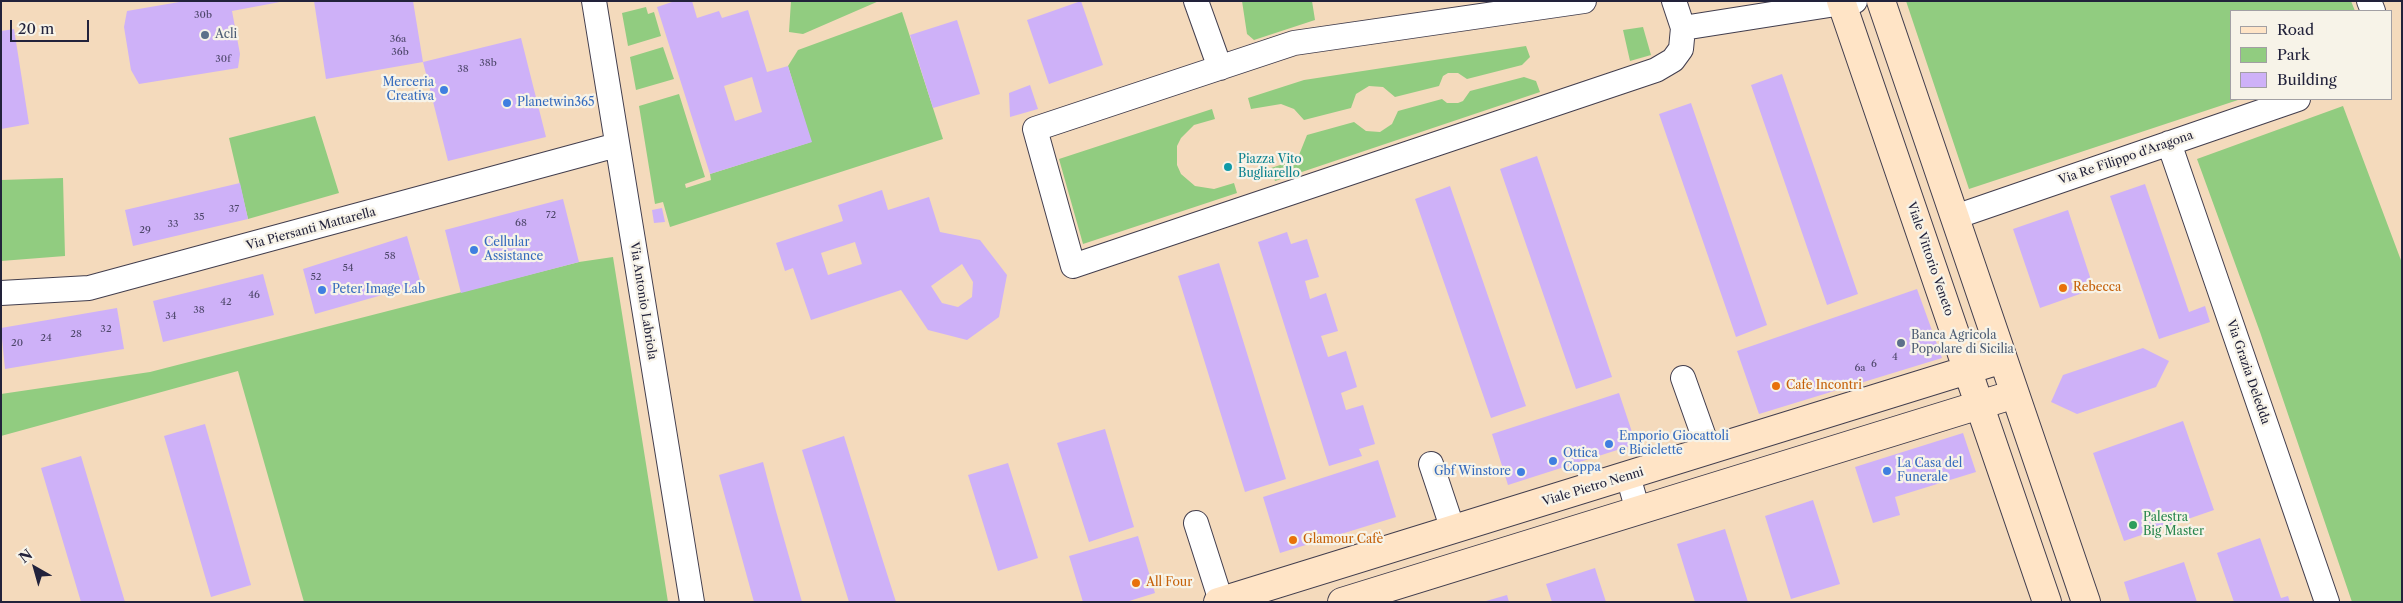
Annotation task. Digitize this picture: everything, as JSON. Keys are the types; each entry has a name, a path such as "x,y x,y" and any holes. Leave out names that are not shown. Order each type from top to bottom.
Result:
{"street":[{"name":"Via Antonio Labriola","path":"594,1 692,602"},
{"path":"1196,1 1220,68"},
{"path":"1584,1 1294,43 1035,129 1073,266 1656,70 1673,60 1681,49 1683,28 1674,1"},
{"path":"1881,1 2086,602"},
{"path":"1683,28 1846,2"},
{"name":"Viale Vittorio Veneto","path":"1846,2 2047,602"},
{"name":"Via Re Filippo d'Aragona","path":"1955,216 2295,100"},
{"name":"Via Grazia Deledda","path":"2169,143 2326,602"},
{"name":"Via Piersanti Mattarella","path":"1,293 89,288 617,145"},
{"name":"Viale Pietro Nenni","path":"1219,601 1252,597 1453,530 2003,359"},
{"path":"1683,378 1709,451"},
{"path":"1342,602 2015,394"},
{"path":"1431,464 1453,530"},
{"path":"1628,476 1638,511"},
{"path":"1196,523 1219,601"}],"green space":[{"path":"791,1 879,1 803,34 789,32"},
{"path":"1242,1 1312,1 1315,20 1254,40 1247,34"},
{"path":"1906,1 2351,1 2355,10 2230,10 2230,100 2238,100 1969,189"},
{"path":"646,7 648,14 654,12 661,36 628,46 622,13"},
{"path":"902,12 943,139 670,227 663,202 655,204 639,106 679,94 705,177 685,184 686,188 711,180 710,174 811,142 788,66 798,50"},
{"path":"1643,27 1651,55 1630,61 1623,30"},
{"path":"1526,46 1530,57 1522,65 1467,79 1458,73 1448,73 1443,76 1439,86 1395,97 1383,87 1369,86 1356,94 1351,108 1304,120 1294,109 1281,104 1251,109 1248,98 1304,80"},
{"path":"663,47 674,79 636,90 630,57"},
{"path":"1524,77 1536,81 1540,92 1275,181 1271,168 1286,163 1299,155 1307,135 1354,122 1366,131 1380,132 1392,124 1398,111 1442,99 1447,103 1458,103 1463,101 1470,91"},
{"path":"2343,106 2402,263 2402,602 2352,602 2260,332 2197,159"},
{"path":"1212,109 1215,119 1194,125 1181,138 1177,146 1177,165 1181,174 1195,186 1214,189 1234,183 1237,193 1083,244 1059,159"},
{"path":"315,116 339,193 248,219 229,138"},
{"path":"63,178 65,256 1,261 1,180"},
{"path":"613,257 668,602 304,602 238,371 1,436 1,394 150,372 579,262"}],"building":[{"path":"185,1 280,2 232,11 240,54 238,68 139,84 131,70 124,27 127,11"},
{"path":"314,1 413,1 423,62 326,79"},
{"path":"675,1 692,1 697,18 719,11 722,18 748,10 767,72 788,66 812,142 710,174 657,7","holes":["752,77 762,112 735,121 724,86"]},
{"path":"1081,1 1103,65 1049,84 1027,20"},
{"path":"957,20 980,94 933,108 910,35"},
{"path":"14,29 29,124 1,129 1,31"},
{"path":"521,38 546,137 448,161 423,62"},
{"path":"1782,74 1858,294 1827,305 1751,85"},
{"path":"1030,85 1038,109 1010,117 1009,93"},
{"path":"1691,103 1767,325 1736,337 1659,114"},
{"path":"1537,156 1612,377 1576,389 1500,169"},
{"path":"240,183 248,219 133,246 125,210"},
{"path":"2145,184 2189,312 2205,306 2210,322 2159,339 2110,196"},
{"path":"1450,186 1526,406 1491,418 1415,199"},
{"path":"882,190 888,210 929,197 940,232 980,240 1007,275 999,317 967,340 928,330 901,290 811,320 793,268 785,271 776,243 843,221 838,205","holes":["855,242 862,264 828,275 821,253","962,264 973,282 972,297 958,307 942,303 931,286"]},
{"path":"563,199 579,262 461,293 445,230"},
{"path":"662,208 665,222 654,223 652,210"},
{"path":"2068,210 2094,289 2040,308 2013,229"},
{"path":"1287,232 1291,244 1307,239 1319,277 1305,281 1310,299 1326,293 1338,331 1321,336 1328,357 1346,351 1357,387 1341,393 1346,410 1363,405 1375,444 1359,449 1362,456 1329,466 1258,242"},
{"path":"407,236 421,284 315,314 303,269"},
{"path":"1219,263 1286,479 1245,492 1178,276"},
{"path":"263,274 274,315 163,342 153,301"},
{"path":"1917,289 1942,358 1759,414 1737,351"},
{"path":"117,308 124,349 5,369 1,328"},
{"path":"2143,348 2169,361 2156,387 2077,414 2051,402 2063,375"},
{"path":"1619,393 1636,444 1508,485 1492,434"},
{"path":"2183,421 2214,510 2124,541 2093,453"},
{"path":"205,424 251,585 211,597 164,436"},
{"path":"1105,429 1134,527 1089,542 1057,443"},
{"path":"1963,433 1976,472 1895,497 1900,515 1873,523 1855,467"},
{"path":"844,436 896,602 849,602 802,450"},
{"path":"81,456 125,602 81,602 41,468"},
{"path":"1378,460 1396,517 1280,553 1263,497"},
{"path":"763,462 802,602 754,602 719,475"},
{"path":"1008,463 1038,558 998,571 968,475"},
{"path":"1813,500 1840,584 1791,599 1765,516"},
{"path":"1725,529 1748,602 1695,602 1677,544"},
{"path":"1138,536 1155,593 1126,602 1083,602 1069,556"},
{"path":"2260,538 2281,598 2288,596 2290,602 2234,602 2217,553"},
{"path":"2184,562 2197,602 2130,602 2124,582"},
{"path":"1595,568 1606,602 1552,602 1546,584"},
{"path":"1507,595 1509,602 1486,602 1486,601"}],"place":[{"name":"Acli","path":"205,35"},
{"name":"Merceria Creativa","path":"444,90"},
{"name":"Planetwin365","path":"507,103"},
{"name":"Piazza Vito Bugliarello","path":"1228,167"},
{"name":"Cellular Assistance","path":"474,250"},
{"name":"Rebecca","path":"2063,288"},
{"name":"Peter Image Lab","path":"322,290"},
{"name":"Banca Agricola Popolare di Sicilia","path":"1901,343"},
{"name":"Cafe Incontri","path":"1776,386"},
{"name":"Emporio Giocattoli e Biciclette","path":"1609,444"},
{"name":"Ottica Coppa","path":"1553,461"},
{"name":"La Casa del Funerale","path":"1887,471"},
{"name":"Gbf Winstore","path":"1521,472"},
{"name":"Palestra Big Master","path":"2133,525"},
{"name":"Glamour Cafè","path":"1293,540"},
{"name":"All Four","path":"1136,583"}]}
